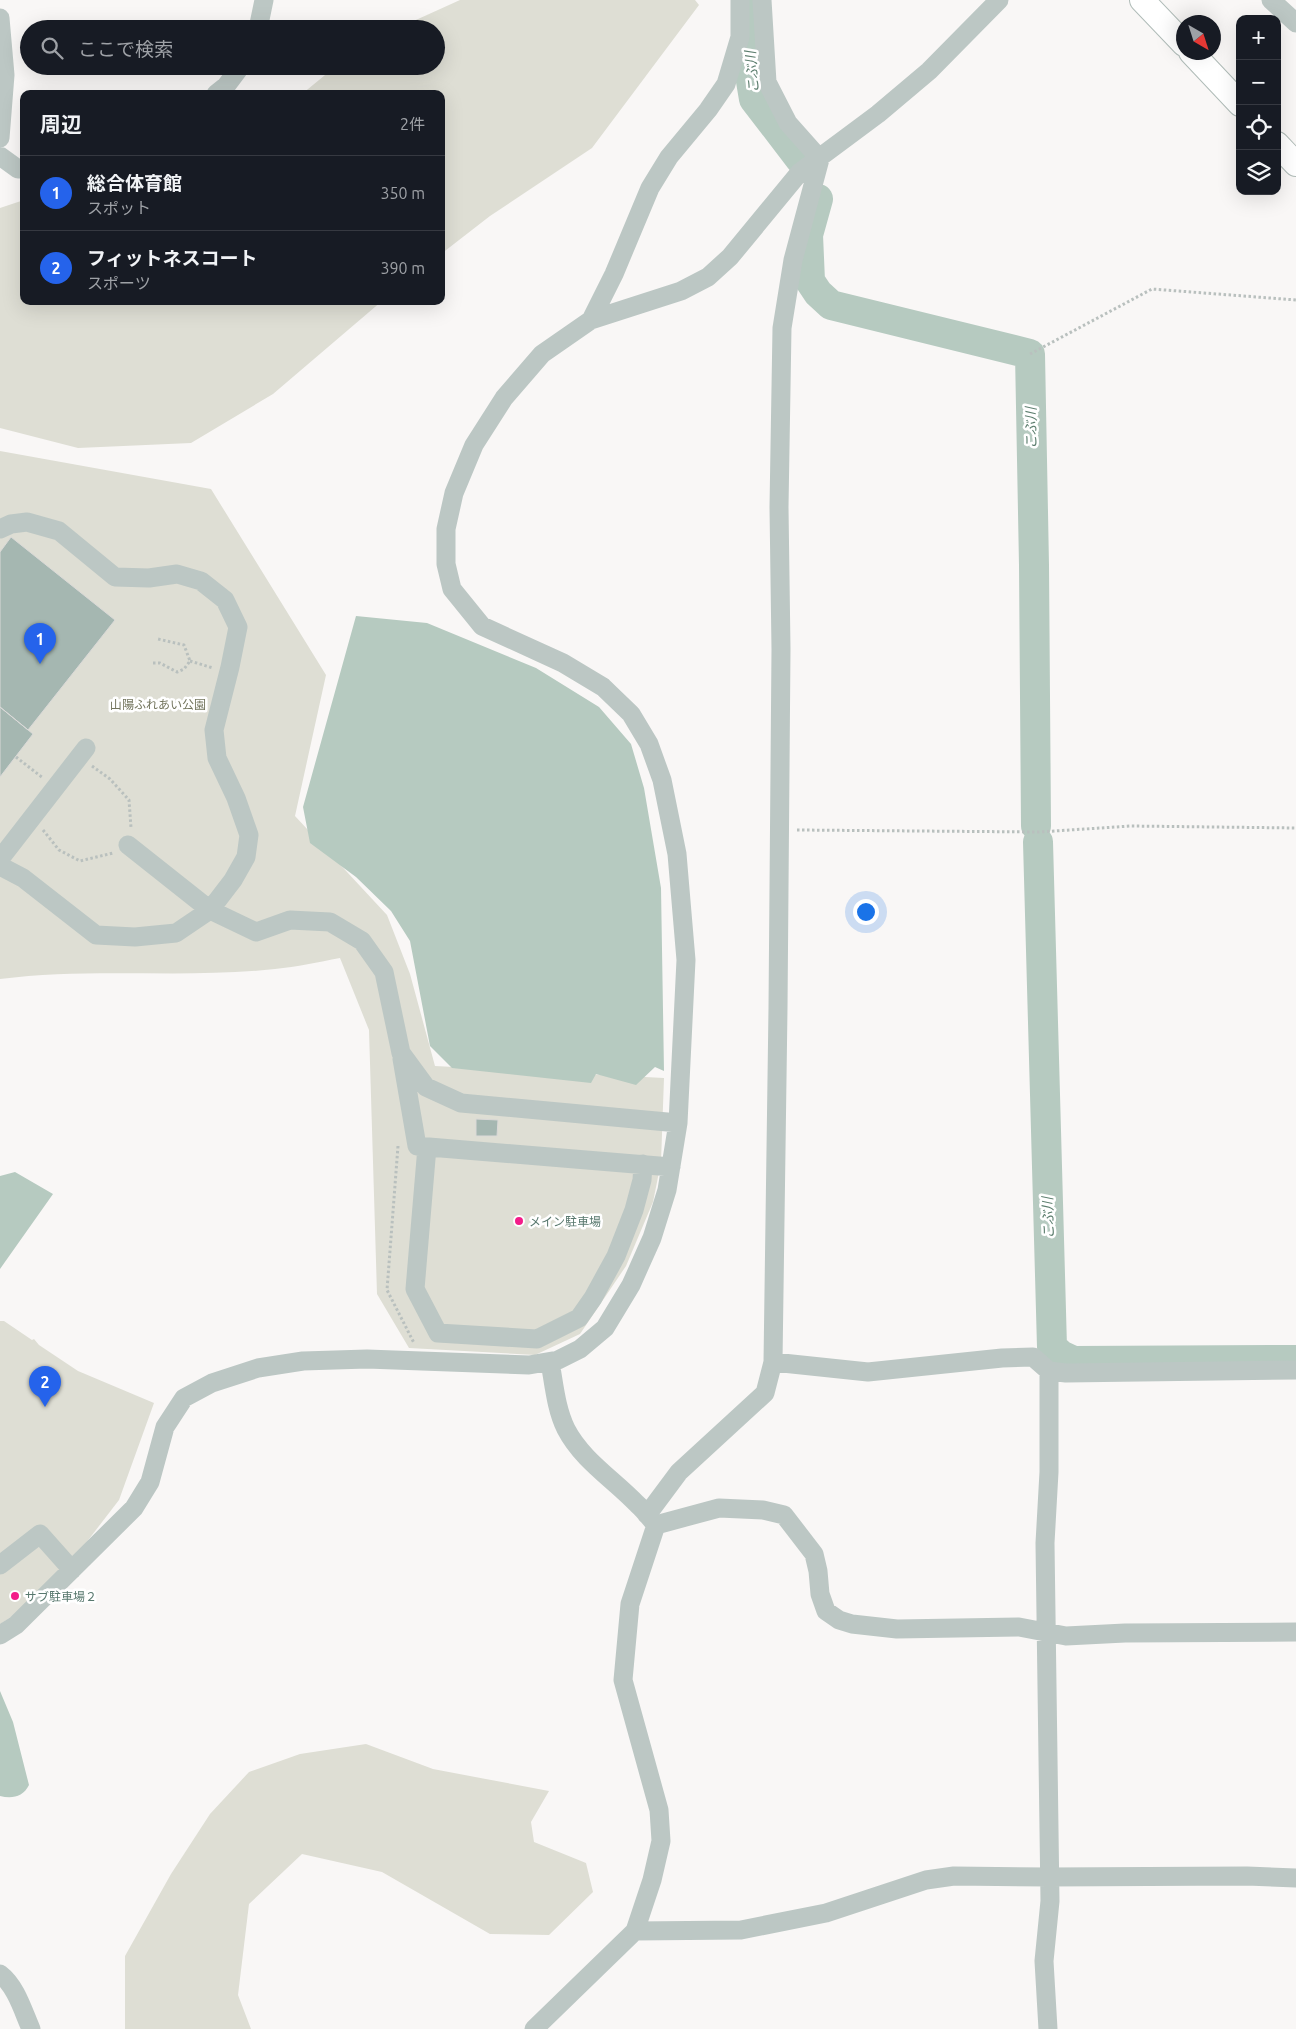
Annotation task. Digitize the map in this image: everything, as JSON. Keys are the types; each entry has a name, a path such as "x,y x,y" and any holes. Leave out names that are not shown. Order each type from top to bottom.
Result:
{"main road":[{"path":"1142,0 1176,36"},
{"path":"1199,60 1236,100"},
{"path":"1281,148 1296,164"}],"street":[{"path":"260,20 264,0"},
{"path":"590,320 614,274 650,188 669,157 708,110 726,84 740,36 740,0"},
{"path":"762,0 767,82 788,124 820,159"},
{"path":"0,1635 16,1625 134,1508 150,1482 166,1427 184,1398 212,1383 258,1368 303,1361 367,1359 529,1364 550,1362 580,1349 606,1328 631,1285 652,1238 667,1190 678,1123 686,960 677,854 662,780 649,744 631,714 603,687 563,663 482,626 452,589 446,564 446,529 454,493 474,445 504,398 542,354 590,320 681,291 708,277 730,257 800,172 820,159 929,71 999,0"},
{"path":"1272,0 1296,23"},
{"path":"0,18 5,75 0,138"},
{"path":"221,90 235,75"},
{"path":"0,156 20,169"},
{"path":"534,2029 635,1931 652,1880 660,1841 659,1810 623,1680 630,1604 651,1520 679,1472 765,1393 773,1362 780,830 779,507 782,328 793,260 820,159"},
{"path":"0,529 11,524 26,522 59,531 115,577 148,578 177,574 201,581 224,600 238,627 214,730 217,758 236,798 249,835 246,857 233,880 210,910 176,933 135,937 96,935 23,878 0,866"},
{"path":"0,860 83,752"},
{"path":"128,845 210,910 256,932 290,920 330,922 362,941 384,972 402,1053 417,1146 671,1167"},
{"path":"402,1053 426,1087 461,1103 678,1123"},
{"path":"426,1147 415,1289 438,1333 439,1362"},
{"path":"438,1333 537,1339 579,1318 593,1298 616,1256 634,1210 642,1180 643,1164"},
{"path":"773,1362 868,1372 1002,1358 1033,1358 1049,1371 1066,1373 1296,1370"},
{"path":"550,1362 558,1405 565,1428 576,1445 651,1520"},
{"path":"1048,2029 1044,1961 1050,1900 1045,1543 1049,1472 1049,1371"},
{"path":"651,1520 719,1508 763,1510 784,1515 814,1554 820,1594 826,1611 839,1620 852,1624 897,1629 1019,1627 1066,1636 1125,1633 1296,1632"},
{"path":"0,1565 40,1534 72,1570"},
{"path":"635,1931 741,1930 826,1913 926,1880 954,1876 1247,1876 1296,1878"},
{"path":"0,1974 6,1978 16,1995 31,2029"}],"path":[{"path":"1030,354 1152,289 1296,300"},
{"path":"158,639 184,645 190,661"},
{"path":"153,663 160,663 178,672 184,669 190,661"},
{"path":"190,661 221,670"},
{"path":"31,819 46,832 59,850 80,861 111,854 128,845 131,831 129,800 83,752"},
{"path":"16,756 55,788"},
{"path":"780,830 1039,832 1131,826 1296,828"},
{"path":"398,1144 387,1290 417,1348 416,1361"}],"green space":[{"path":"460,0 695,0 699,5 592,148 490,216 445,251 445,90 307,90 325,75 445,75 445,20 416,20"},
{"path":"20,201 20,305 377,305 273,394 191,443 78,448 0,428 0,208"},
{"name":"山陽ふれあい公園","path":"0,451 211,489 326,675 295,816 387,915 410,974 435,1066 664,1078 661,1162 653,1202 626,1266 580,1334 535,1355 409,1348 377,1294 369,1030 340,958 291,967 241,972 103,973 0,979"},
{"path":"0,1321 4,1321 32,1340 34,1339 39,1345 78,1371 154,1403 119,1500 79,1552 21,1611 0,1624"},
{"path":"366,1744 433,1769 549,1791 531,1822 534,1842 586,1863 593,1892 549,1935 490,1934 382,1872 302,1854 249,1904 238,1995 251,2029 125,2029 125,1956 171,1874 210,1814 249,1772 300,1754"}],"shaded area":[{"path":"356,616 427,623 536,668 599,707 631,744 644,788 661,888 664,1071 655,1067 636,1085 596,1074 591,1083 452,1068 430,1046 410,941 391,911 356,877 310,843 303,807"},
{"path":"15,1172 53,1194 0,1269 0,1176"},
{"path":"0,1691 13,1722 29,1785 20,1795 13,1797 0,1796"}],"building":[{"path":"11,537 115,620 28,730 0,707 0,552"},
{"path":"0,707 33,734 0,777"},
{"path":"476,1119 498,1120 497,1136 476,1136"}],"waterway":[{"name":"こぶ川","path":"750,0 750,75 754,99 800,159"},
{"name":"こぶ川","path":"818,199 808,235 810,281 818,293 831,305 1030,354 1036,826"},
{"name":"こぶ川","path":"1038,842 1052,1347 1061,1355 1074,1361 1296,1360"}],"place":[{"name":"総合体育館","path":"40,664"},
{"name":"メイン駐車場","path":"519,1221"},
{"name":"フィットネスコート","path":"45,1407"},
{"name":"サブ駐車場２","path":"15,1596"}]}
